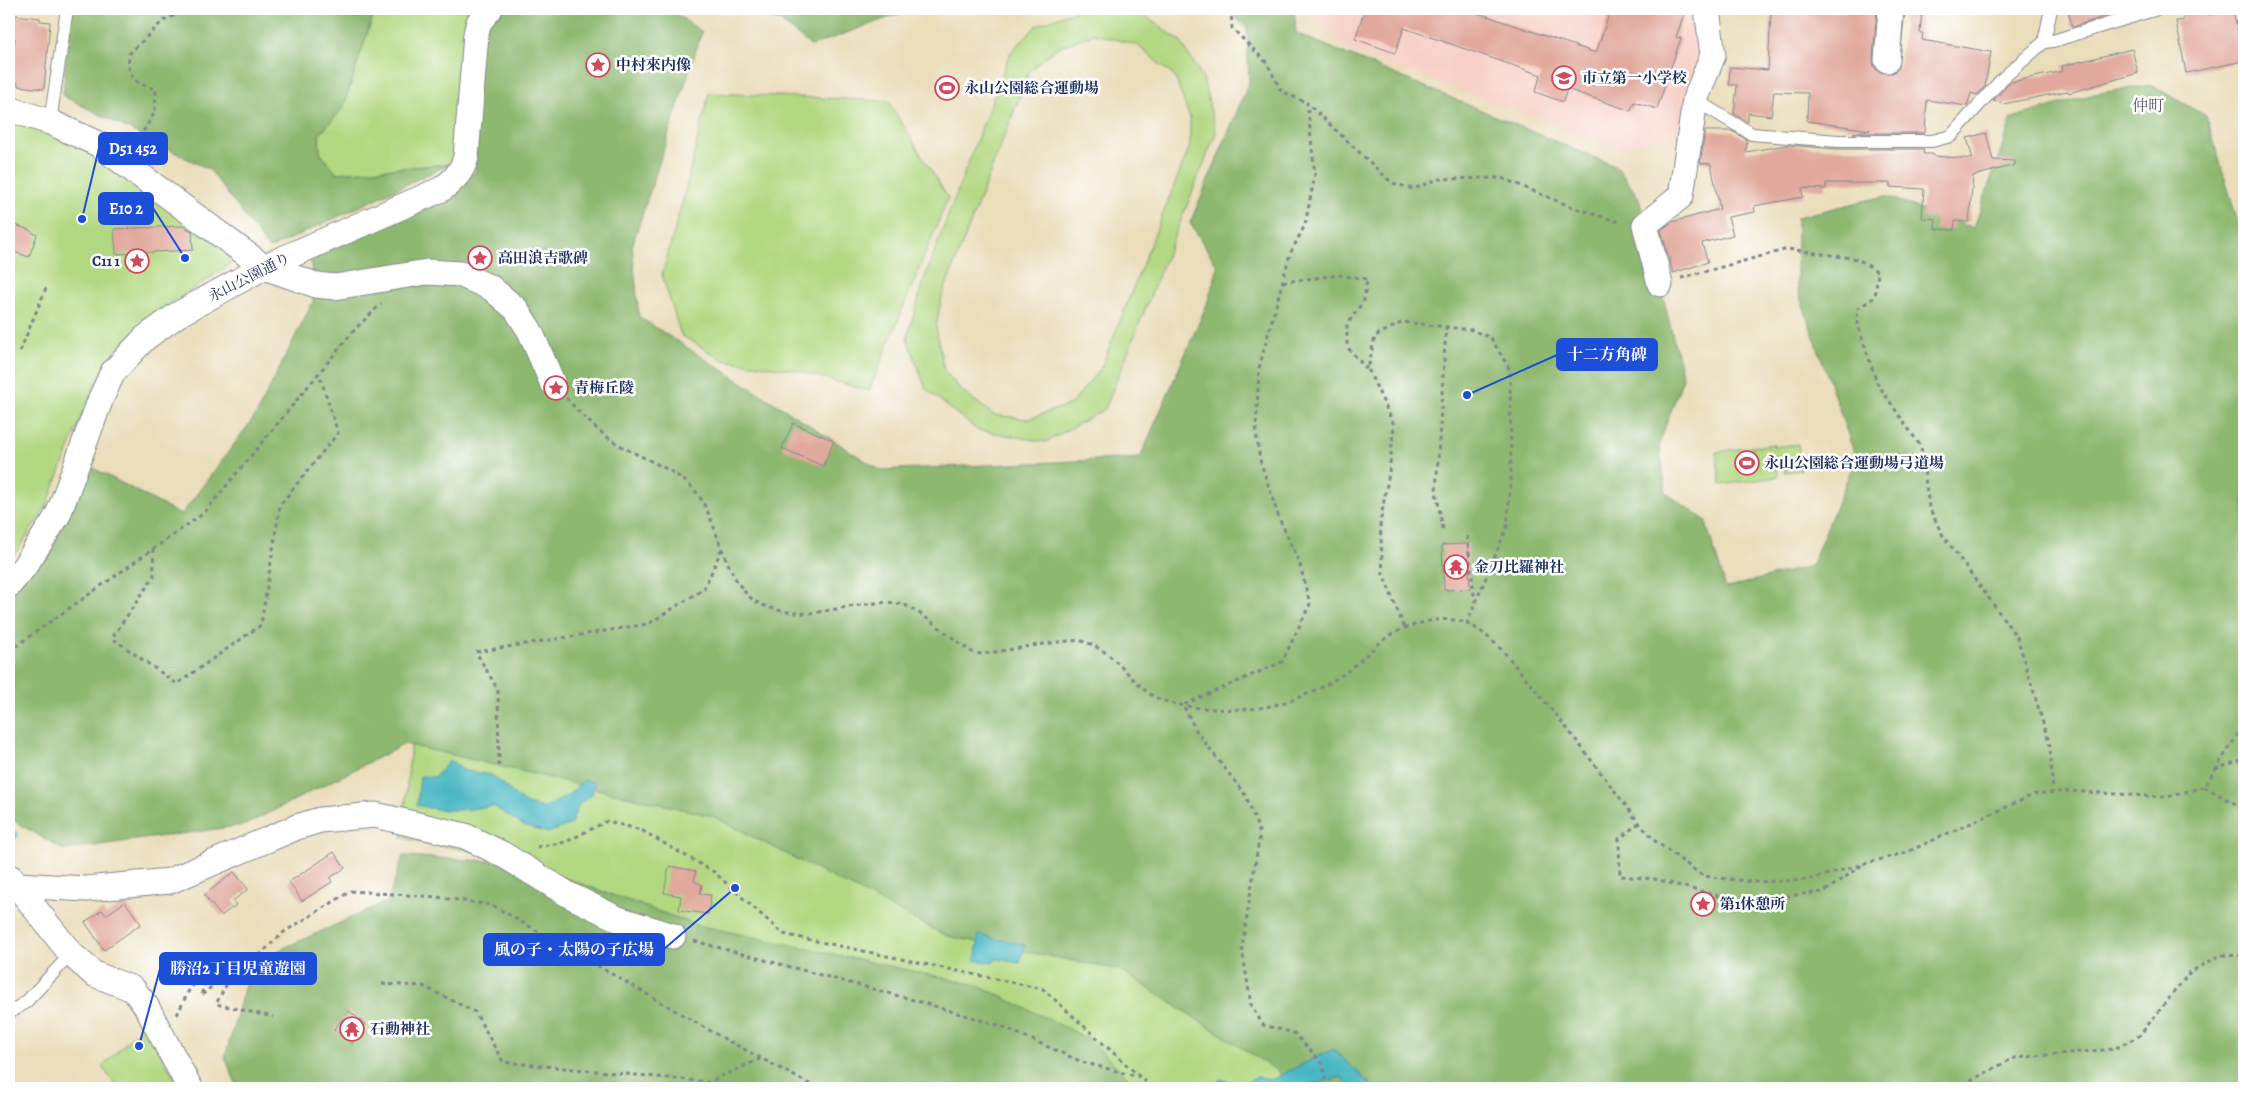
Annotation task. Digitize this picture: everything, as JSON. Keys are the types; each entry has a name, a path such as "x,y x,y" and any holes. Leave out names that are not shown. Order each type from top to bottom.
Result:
{"street":[{"name":"永山公園通り","path":"9,585 24,567 58,515 101,398 113,372 145,338 177,315 264,267 442,189 454,180 464,168 466,158 476,34 479,22 490,9"},
{"path":"1660,284 1645,225 1681,196 1695,100 1713,55 1707,9"},
{"path":"1887,60 1891,9"},
{"path":"9,109 50,122 98,144 125,162 264,267 316,285 335,287 427,272 460,274 491,288 516,309 530,331 552,382"},
{"path":"13,881 86,889 170,881 297,827 320,820 375,815 465,836 502,854 569,895 618,919 673,936"},
{"path":"13,881 71,954 94,974 132,989 146,1006 160,1036 190,1088"}],"lane":[{"path":"50,122 66,9"},
{"path":"2044,42 2051,9"},
{"path":"1695,100 1752,134 1838,141 1932,141 1951,136 2003,78 2044,42 2053,41 2157,9"},
{"path":"9,1013 26,1002 71,954"}],"path":[{"path":"125,162 155,112 156,96 156,89 146,87 135,81 127,69 128,54 163,21 188,9"},
{"path":"1231,9 1232,28 1267,63 1282,91 1307,103 1392,184 1414,189 1438,179 1502,178 1617,223 1645,225"},
{"path":"1183,705 1282,662 1310,604 1299,561 1279,518 1260,460 1256,432 1259,368 1290,254 1305,225 1315,174 1307,103"},
{"path":"1660,284 1788,249 1858,259 1878,272 1875,297 1857,309 1858,326 1878,383 1920,448 1929,506 1942,534 2017,637 2050,746 2053,792"},
{"path":"1283,282 1338,275 1367,279 1364,300 1347,325 1347,348 1368,369 1394,425 1389,473 1380,523 1383,574 1404,627"},
{"path":"20,351 46,288"},
{"path":"9,651 204,513 356,328 383,302"},
{"path":"1368,369 1375,336 1403,322 1472,330 1491,338 1510,370 1511,477 1507,527 1467,623"},
{"path":"1444,529 1436,492 1446,327"},
{"path":"153,549 154,576 112,638 177,684 261,625 280,505 338,433 319,373"},
{"path":"552,382 588,422 614,442 683,480 700,498 744,592 759,604 780,612 809,613 880,603 906,605 972,652 981,654 1080,640 1100,647 1151,695 1183,705 1232,709 1265,707 1297,698 1324,686 1346,672 1384,639 1404,627 1424,622 1446,620 1467,623 1485,634 1504,652 1566,727 1639,823 1655,840 1703,876 1755,882 1807,880 1907,852 2035,794 2070,791 2167,797 2204,787 2236,804 2244,812"},
{"path":"1468,536 1475,602"},
{"path":"499,766 498,690 476,652 648,624 704,589 722,548"},
{"path":"1183,705 1197,732 1246,796 1260,834 1242,947 1251,1005 1263,1026 1294,1033 1322,1063 1327,1088"},
{"path":"2204,787 2244,725"},
{"path":"2215,769 2240,763 2244,759"},
{"path":"502,854 566,842 607,821 641,830 714,872 783,934 1043,989 1154,1088"},
{"path":"1639,823 1619,839 1620,876 1655,879 1737,901 1824,892 1866,863"},
{"path":"160,1036 181,1010 188,992 210,964 201,996 238,963 250,963 284,932 351,891 436,897 492,905 817,1088"},
{"path":"673,936 910,999 992,1023 1082,1062 1140,1077"},
{"path":"1956,1088 2014,1058 2114,1049 2139,1036 2190,972 2221,955 2244,956"},
{"path":"238,963 216,1004 273,1017"},
{"path":"382,984 423,986 475,1012 503,1062 710,1082 761,1058"}],"shaded area":[{"name":"市立第一小学校","path":"1305,9 1707,9 1713,55 1681,133 1619,148 1347,50"}],"green space":[{"path":"70,9 375,9 343,108 319,135 320,153 336,173 450,164 269,249 210,170 63,96"},
{"path":"375,9 467,9 457,147 450,164 336,173 320,153 319,135 343,108"},
{"path":"477,9 669,9 702,32 632,246 639,317 880,470 1140,458 1207,304 1218,267 1190,223 1249,83 1247,28 1227,9 1294,9 1296,33 1617,167 1639,198 1683,378 1659,444 1666,493 1705,520 1726,588 1811,566 1856,458 1797,288 1797,217 1885,196 1974,228 2012,118 2094,94 2151,85 2206,116 2244,242 2244,1088 1288,1088 1278,1071 1120,970 947,936 712,816 405,744 245,825 64,850 9,818 9,557 28,568 86,464 181,515 256,415 313,301 311,259 475,172"},
{"path":"733,9 912,9 811,46 780,21"},
{"path":"1080,9 1097,9 1145,16 1180,41 1203,78 1216,133 1105,409 1046,442 977,430 926,389 907,338 926,274 1010,53 1037,25","holes":["1094,34 1137,45 1175,77 1190,118 1190,146 1101,368 1071,404 1028,419 994,415 963,392 944,371 936,327 942,296 1030,70 1056,48"]},
{"path":"709,93 888,101 948,198 869,391 796,370 723,360 681,335 662,275 684,196"},
{"path":"9,118 99,157 230,254 229,265 147,320 111,356 93,388 47,505 14,556 9,553"},
{"name":"永山公園総合運動場弓道場","path":"1774,444 1774,447 1798,444 1801,470 1785,472 1782,456 1776,456 1778,477 1721,485 1716,452"},
{"path":"412,732 712,816 1139,944 1440,1088 1098,1088 693,936 523,861 402,838"},
{"path":"403,856 522,863 697,925 978,985 1089,1039 1139,1088 238,1088 225,1058 251,963 388,901"},
{"path":"143,1025 177,1081 171,1088 118,1088 102,1067"}],"water":[{"path":"450,760 463,770 492,775 526,804 545,808 568,795 584,780 595,783 592,795 579,804 571,824 548,833 524,826 493,806 464,810 445,810 417,805 420,776 435,777"},
{"path":"979,935 1025,945 1020,963 996,959 993,963 975,960"},
{"path":"1333,1049 1372,1086 1370,1088 1352,1088 1342,1077 1298,1088 1214,1088 1220,1079 1243,1085 1257,1077 1271,1080"}],"building":[{"path":"1365,9 1466,9 1596,53 1611,9 1686,9 1676,37 1681,38 1657,109 1634,102 1631,111 1567,89 1563,102 1535,92 1541,75 1404,28 1395,53 1355,39"},
{"path":"1857,9 1877,9 1873,59 1874,67 1879,72 1893,73 1899,68 1905,9 1922,9 1920,33 1923,33 1922,40 1991,52 1985,86 1977,95 1971,93 1967,106 1927,100 1925,133 1853,133 1870,130 1807,121 1808,93 1774,92 1771,116 1748,113 1748,122 1734,114 1737,85 1729,85 1730,67 1768,70 1771,10 1856,12"},
{"path":"2077,9 2129,9 2072,27 2068,11"},
{"path":"2208,9 2209,15 2233,10 2244,61 2186,73 2176,21 2184,20 2183,14"},
{"path":"15,15 40,18 40,21 50,22 44,89 18,86 18,83 10,82 15,38 13,38"},
{"path":"2132,49 2138,73 2069,93 2068,91 2003,104 1993,101 2011,82 2063,71 2062,66"},
{"path":"1705,131 1732,131 1747,140 1746,152 1787,145 1838,149 1924,149 1923,154 1973,159 1967,138 1986,133 1993,160 2015,161 2015,165 1973,176 1969,222 1955,221 1954,230 1935,229 1936,219 1922,218 1924,189 1890,187 1890,183 1826,183 1826,189 1802,188 1803,197 1754,206 1755,212 1728,217 1733,235 1702,243 1708,262 1673,273 1661,230 1672,222 1720,209 1711,164 1700,163"},
{"path":"9,223 27,229 37,235 29,257 9,250"},
{"path":"182,226 192,231 193,250 116,254 114,229"},
{"path":"793,423 834,441 823,466 782,448"},
{"name":"金刀比羅神社","path":"1468,544 1470,589 1444,590 1442,545"},
{"path":"334,852 345,868 330,878 332,882 302,901 289,882"},
{"path":"669,866 696,871 694,881 702,885 700,894 711,895 708,914 679,910 681,896 664,893"},
{"path":"234,872 248,889 233,901 236,905 221,916 204,895"},
{"path":"125,902 141,924 104,950 85,922 102,910 106,915"},
{"path":"349,1011 365,1024 352,1044 334,1029"}],"waterway":[{"path":"9,832 15,835"}],"place":[{"name":"中村來内像","path":"598,65"},
{"name":"市立第一小学校","path":"1564,78"},
{"name":"永山公園総合運動場","path":"947,88"},
{"name":"D51 452","path":"82,219"},
{"name":"E10 2","path":"185,258"},
{"name":"高田浪吉歌碑","path":"480,258"},
{"name":"C11 1","path":"137,261"},
{"name":"青梅丘陵","path":"556,388"},
{"name":"十二方角碑","path":"1467,395"},
{"name":"永山公園総合運動場弓道場","path":"1747,463"},
{"name":"金刀比羅神社","path":"1456,567"},
{"name":"風の子・太陽の子広場","path":"735,888"},
{"name":"第1休憩所","path":"1703,904"},
{"name":"石動神社","path":"352,1029"},
{"name":"勝沼2丁目児童遊園","path":"139,1046"}],"district":[{"name":"仲町","path":"2148,105"}]}
